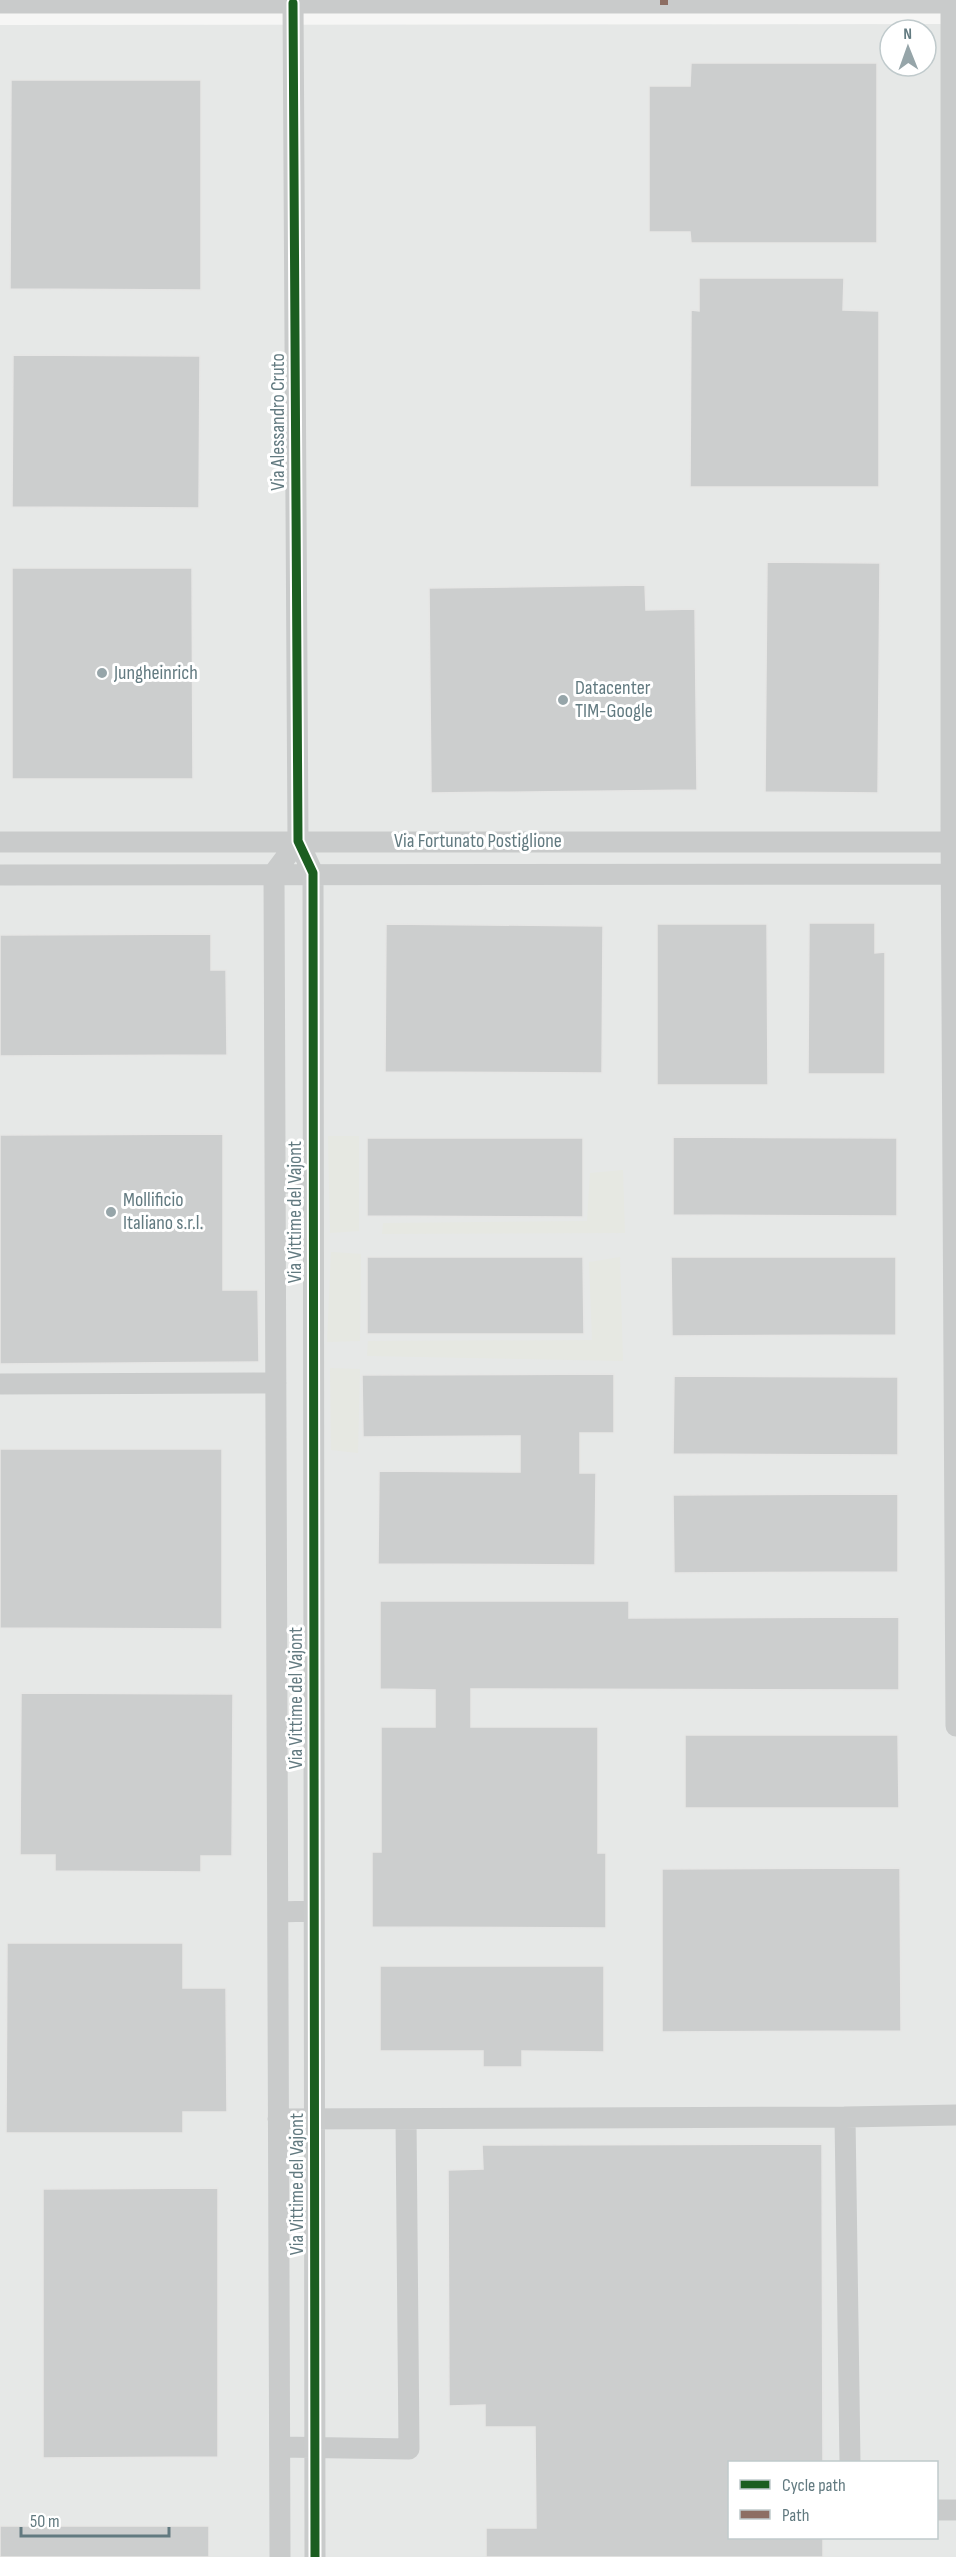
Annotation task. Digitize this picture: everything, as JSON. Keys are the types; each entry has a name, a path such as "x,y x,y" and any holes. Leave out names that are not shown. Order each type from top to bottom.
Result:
{"street":[{"path":"0,3 954,3 953,842 956,1726"},
{"name":"Via Alessandro Cruto","path":"293,3 298,842"},
{"path":"602,841 602,874"},
{"name":"Via Fortunato Postiglione","path":"0,842 953,842"},
{"path":"274,873 298,842"},
{"name":"Via Vittime del Vajont","path":"298,842 312,873 315,2557"},
{"name":"Via Vittime del Vajont","path":"274,873 280,2557"},
{"name":"Via Fortunato Postiglione","path":"0,875 954,874"},
{"path":"275,1183 313,1183"},
{"path":"0,1384 276,1383"},
{"path":"278,1911 314,1911"},
{"path":"278,2119 956,2115"},
{"path":"845,2116 850,2461"},
{"path":"280,2447 409,2449 406,2119"},
{"path":"938,2510 956,2510"},
{"path":"280,2515 315,2515"}],"shaded area":[{"path":"878,24 878,78 938,78 938,24 956,24 956,2557 0,2557 0,25"},
{"path":"328,1136 359,1136 359,1231 330,1233"},
{"path":"623,1170 625,1233 382,1234 383,1223 587,1221 590,1173"},
{"path":"331,1252 361,1254 360,1341 327,1342"},
{"path":"620,1257 623,1361 367,1356 368,1341 592,1340 589,1262"},
{"path":"330,1368 360,1369 358,1453 331,1450"}],"building":[{"path":"691,63 877,63 877,243 691,243 690,232 649,232 649,86 690,86"},
{"path":"11,80 201,80 201,290 10,289"},
{"path":"699,278 844,278 843,310 879,311 879,487 690,487 691,310 699,311"},
{"path":"13,355 200,356 199,508 12,507"},
{"path":"767,562 880,563 878,793 765,792"},
{"name":"Jungheinrich","path":"12,568 192,568 193,779 12,779"},
{"name":"Datacenter TIM-Google","path":"645,585 646,610 695,609 697,790 431,793 429,588"},
{"path":"809,923 875,923 875,953 885,952 885,1074 808,1074"},
{"path":"386,924 603,926 602,1073 385,1072"},
{"path":"657,924 767,924 768,1085 657,1085"},
{"path":"211,934 211,970 226,970 227,1055 0,1056 0,935"},
{"name":"Mollificio Italiano s.r.l.","path":"223,1134 223,1290 258,1290 259,1362 0,1364 0,1135"},
{"path":"673,1137 897,1138 897,1216 673,1215"},
{"path":"367,1138 583,1138 583,1217 367,1216"},
{"path":"367,1257 583,1257 584,1334 367,1334"},
{"path":"671,1257 896,1257 896,1335 672,1336"},
{"path":"614,1374 614,1433 580,1433 580,1473 596,1473 595,1565 378,1564 379,1471 520,1472 520,1436 363,1437 362,1375"},
{"path":"674,1376 898,1377 898,1455 673,1454"},
{"path":"0,1449 222,1449 222,1629 0,1628"},
{"path":"898,1494 898,1572 674,1573 673,1495"},
{"path":"380,1601 629,1601 629,1618 899,1617 899,1690 471,1689 471,1727 598,1727 598,1853 606,1853 606,1928 372,1927 372,1852 381,1852 381,1727 435,1727 435,1690 380,1689"},
{"path":"21,1693 233,1694 232,1856 201,1856 201,1872 55,1871 55,1855 20,1855"},
{"path":"685,1735 898,1735 899,1808 685,1808"},
{"path":"900,1868 901,2031 662,2032 662,1869"},
{"path":"7,1943 183,1943 183,1988 226,1988 227,2112 183,2112 183,2133 6,2133"},
{"path":"380,1966 604,1966 604,2052 522,2051 522,2067 483,2067 483,2051 380,2051"},
{"path":"822,2144 823,2461 728,2461 728,2539 823,2539 823,2557 486,2557 486,2528 536,2528 535,2427 485,2427 485,2405 449,2406 448,2170 483,2169 482,2145"},
{"path":"218,2188 218,2457 43,2458 43,2189"},
{"path":"0,2526 209,2526 209,2557 0,2557"}],"marked path":[{"path":"664,0 664,5"}],"cycle path":[{"path":"293,3 298,841 313,873 315,2557"}],"place":[{"name":"Jungheinrich","path":"102,673"},
{"name":"Datacenter TIM-Google","path":"563,700"},
{"name":"Mollificio Italiano s.r.l.","path":"111,1212"}]}
